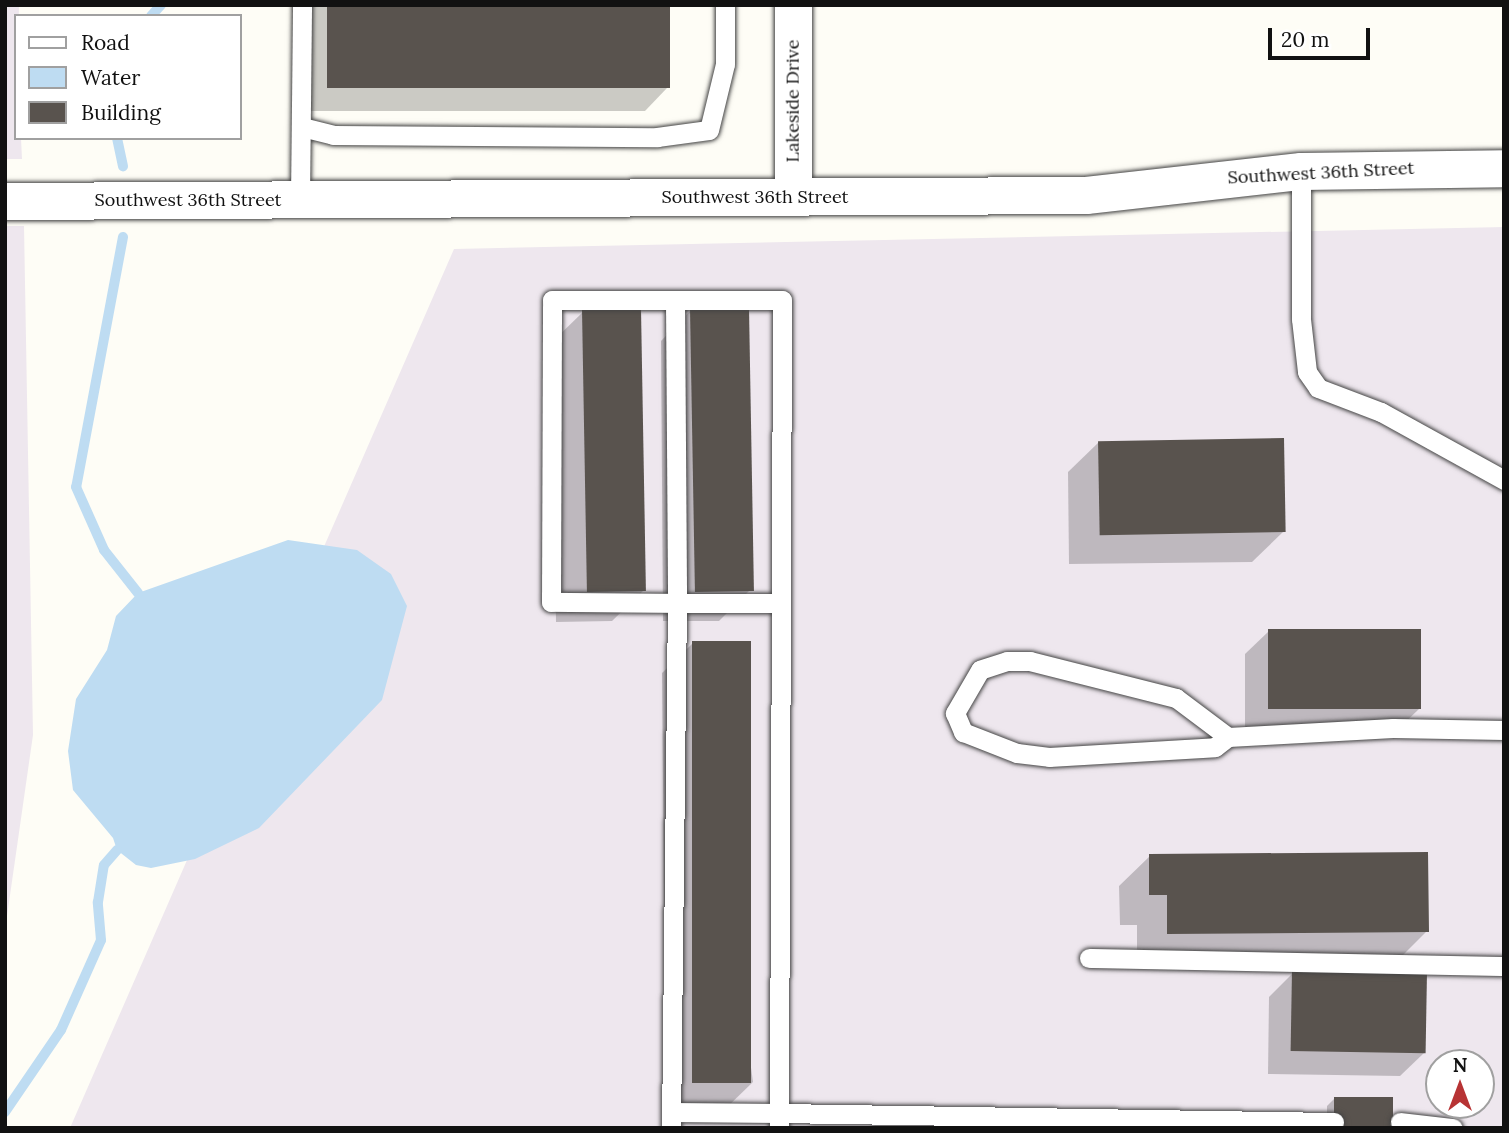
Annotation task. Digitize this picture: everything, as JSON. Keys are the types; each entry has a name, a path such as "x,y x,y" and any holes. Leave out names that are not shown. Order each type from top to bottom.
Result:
{"street":[{"name":"Lakeside Drive","path":"793,5 793,197"},
{"name":"Southwest 36th Street","path":"5,201 1086,195 1301,171 1504,169"}],"lane":[{"path":"300,200 302,5"},
{"path":"302,127 332,135 616,137 709,130 725,64 724,5"},
{"path":"1301,171 1301,319 1307,372 1318,388 1381,412 1504,480"},
{"path":"779,1120 781,603 782,300 552,300 551,602 781,603"},
{"path":"676,301 677,603 671,1120 1334,1122"},
{"path":"1228,737 1176,698 1030,661 1007,661 980,670 955,713 963,732 1017,753 1049,757 1215,747 1228,737 1393,728 1504,730"},
{"path":"1090,958 1504,966"},
{"path":"1400,1122 1453,1128"}],"shaded area":[{"path":"5,5 19,5 19,14 14,14 14,140 21,140 22,159 5,159"},
{"path":"5,226 24,226 33,735 5,930"},
{"path":"1504,227 1504,1128 70,1128 454,249"}],"water":[{"path":"288,540 357,550 391,574 407,606 382,700 259,828 195,859 151,868 136,865 117,850 113,838 73,790 68,751 76,699 107,650 116,616 138,593"}],"building":[{"path":"327,5 670,5 670,88 327,88"},
{"path":"749,308 754,591 695,592 690,309"},
{"path":"641,309 646,591 587,592 582,310"},
{"path":"1284,438 1286,532 1100,535 1098,441"},
{"path":"1268,629 1421,629 1421,709 1268,709"},
{"path":"692,641 751,641 751,1083 692,1083"},
{"path":"1428,852 1429,932 1167,934 1167,895 1149,895 1149,854"},
{"path":"1292,971 1427,973 1425,1053 1291,1051"},
{"path":"1334,1097 1393,1097 1393,1128 1334,1128"}],"waterway":[{"path":"153,14 161,5"},
{"path":"117,140 123,166"},
{"path":"123,237 76,487 104,550 138,593"},
{"path":"5,1112 61,1030 101,940 98,902 104,865 117,850"}]}
